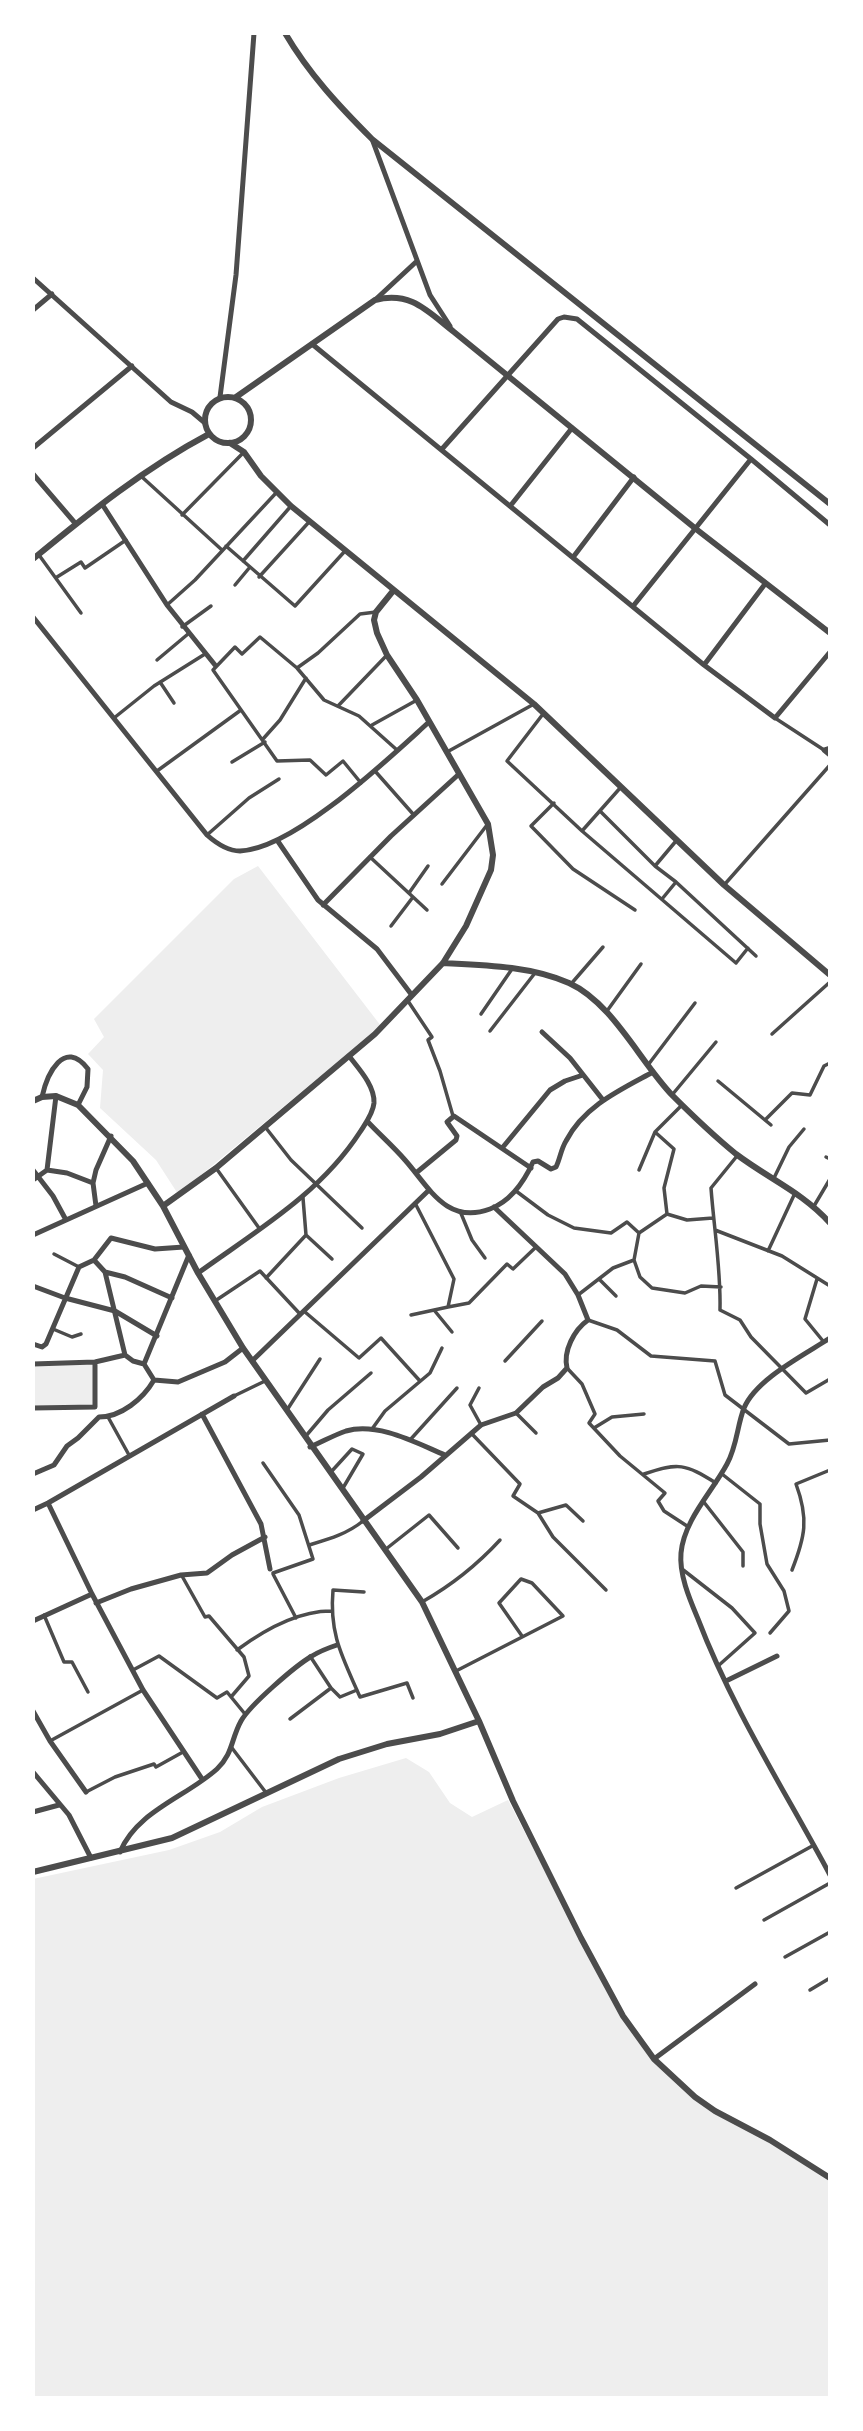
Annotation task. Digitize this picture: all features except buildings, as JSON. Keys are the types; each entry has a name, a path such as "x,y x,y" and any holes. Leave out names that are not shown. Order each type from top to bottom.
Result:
{"street":[{"path":"205,423 208,408 220,397 236,275 254,33"},
{"path":"285,33 310,72 372,139 830,504"},
{"path":"372,139 430,295 454,332"},
{"path":"220,397 236,397 375,300 417,261"},
{"path":"33,278 171,402 192,412 205,423 209,434 244,452 276,492 309,522 534,704 724,885 830,975"},
{"path":"33,310 52,294"},
{"path":"375,300 390,296 401,297 425,310 696,529 830,633"},
{"path":"442,449 558,319 571,317 577,319 751,459 830,526"},
{"path":"312,344 704,664 775,718 827,749 830,755"},
{"path":"33,448 132,366"},
{"path":"230,443 246,435 251,427 249,409 236,397"},
{"path":"511,505 572,428"},
{"path":"81,612 57,577 36,557 75,523 141,475 173,453 209,434"},
{"path":"182,515 244,452"},
{"path":"634,605 751,459"},
{"path":"33,474 75,523"},
{"path":"141,475 182,515 243,561 295,606 345,551"},
{"path":"574,556 634,478"},
{"path":"167,605 195,580 276,492"},
{"path":"102,504 182,627 215,665"},
{"path":"243,561 291,506"},
{"path":"260,577 309,522"},
{"path":"57,577 80,562 85,568 126,540"},
{"path":"235,585 250,568"},
{"path":"704,664 765,584"},
{"path":"163,1206 266,1128 375,1034 443,963 466,926 491,870 493,855 488,824 417,700 387,655 375,626 376,612 393,591"},
{"path":"182,627 211,606"},
{"path":"297,668 318,653 360,614 376,612"},
{"path":"33,617 207,835 227,848 239,851 277,841 360,783 429,722"},
{"path":"157,660 188,634"},
{"path":"360,783 344,761 326,775 310,761 277,761 213,670 215,665 234,647 242,654 260,637 297,668 324,700 359,716 397,750"},
{"path":"775,718 830,652"},
{"path":"114,718 160,682 205,654"},
{"path":"338,706 387,655"},
{"path":"232,762 264,741 306,678"},
{"path":"160,682 174,703"},
{"path":"372,725 417,700"},
{"path":"447,752 534,704"},
{"path":"158,771 241,709"},
{"path":"543,714 507,761 582,831 736,964 748,948"},
{"path":"724,885 830,765"},
{"path":"375,771 414,815"},
{"path":"324,905 459,774"},
{"path":"207,835 249,798 279,779"},
{"path":"582,831 621,787"},
{"path":"554,803 531,826 573,869 635,910"},
{"path":"600,811 654,866 756,956"},
{"path":"442,884 488,824"},
{"path":"654,866 677,840"},
{"path":"277,841 324,905 377,949 409,997 432,1037 428,1040 453,1116 531,1168"},
{"path":"370,858 428,909"},
{"path":"391,926 428,866"},
{"path":"662,900 676,883"},
{"path":"571,984 603,947"},
{"path":"443,963 512,969 571,984 596,1001 650,1069 682,1104 737,1154 796,1191 830,1223"},
{"path":"606,1012 640,964"},
{"path":"481,1014 512,969"},
{"path":"490,1031 535,973"},
{"path":"772,1034 830,982"},
{"path":"367,1121 439,1200 460,1211 479,1212 494,1207 516,1191 533,1163 538,1161 549,1169 556,1167 568,1136 582,1118 603,1100 650,1069 695,1003"},
{"path":"542,1031 570,1058 603,1100"},
{"path":"673,1095 716,1042"},
{"path":"198,1273 303,1198 338,1164 372,1111 373,1095 368,1083 349,1056"},
{"path":"42,1097 50,1072 58,1062 72,1057 81,1060 88,1069 87,1087 78,1104"},
{"path":"765,1120 792,1093 810,1095 824,1066 830,1063"},
{"path":"503,1147 550,1090 583,1075"},
{"path":"718,1081 771,1125"},
{"path":"47,1170 56,1096"},
{"path":"33,1101 56,1096 78,1104 111,1136 148,1183 243,1348 310,1447 422,1602 479,1721 513,1801 581,1938 623,2016 654,2059 695,2097 715,2111 770,2140 830,2178"},
{"path":"639,1170 655,1132 682,1104"},
{"path":"416,1173 456,1140 457,1136 447,1122 453,1116"},
{"path":"266,1128 290,1160 362,1228"},
{"path":"774,1178 789,1147 804,1129"},
{"path":"655,1132 674,1149 664,1188 667,1214"},
{"path":"96,1206 93,1182 111,1136"},
{"path":"737,1154 711,1188 721,1287 720,1310 740,1320 751,1337 806,1393 830,1379"},
{"path":"216,1168 259,1228"},
{"path":"33,1170 66,1220"},
{"path":"33,1180 47,1170 67,1173 93,1182"},
{"path":"814,1206 830,1179"},
{"path":"33,1236 148,1183"},
{"path":"252,1361 428,1191"},
{"path":"516,1191 548,1215 574,1228 611,1233 627,1222 639,1233"},
{"path":"768,1251 796,1191"},
{"path":"303,1198 306,1235 332,1259"},
{"path":"415,1203 454,1279 448,1307"},
{"path":"494,1207 565,1274 578,1295 588,1320 617,1330 651,1356 715,1361 725,1395 789,1444 830,1440"},
{"path":"460,1211 472,1240 485,1258"},
{"path":"667,1214 687,1220 713,1218"},
{"path":"667,1214 639,1233 634,1260 640,1277 652,1288 685,1293 701,1286 721,1287"},
{"path":"715,1230 782,1256 830,1286"},
{"path":"266,1278 306,1235"},
{"path":"42,1347 53,1329 79,1267 94,1260 111,1238 155,1249 184,1247"},
{"path":"411,1315 469,1303 506,1265 513,1269 536,1247"},
{"path":"54,1254 79,1267"},
{"path":"144,1364 189,1255"},
{"path":"94,1260 105,1272 125,1355 144,1364 153,1380"},
{"path":"578,1295 613,1268 634,1260"},
{"path":"215,1301 260,1271 301,1312 359,1358 381,1338 420,1381"},
{"path":"105,1272 172,1298"},
{"path":"599,1279 616,1296"},
{"path":"817,1279 805,1319 827,1340 781,1368 749,1400 743,1409 737,1439 722,1474 703,1501 680,1554 693,1607 718,1667 830,1875"},
{"path":"33,1286 65,1298 115,1311 157,1336"},
{"path":"433,1310 452,1332"},
{"path":"588,1320 574,1336 566,1358 567,1368 582,1384 595,1414 589,1423 620,1456 665,1493 657,1501 664,1511 689,1528"},
{"path":"505,1361 542,1321"},
{"path":"53,1329 72,1336 81,1334"},
{"path":"33,1344 42,1347"},
{"path":"42,1347 46,1363"},
{"path":"153,1380 178,1382 198,1375 225,1362 243,1348"},
{"path":"372,1429 385,1411 430,1373 442,1348"},
{"path":"33,1364 95,1362 125,1355"},
{"path":"286,1412 320,1359"},
{"path":"95,1362 95,1407 99,1417"},
{"path":"309,1545 336,1536 363,1521 421,1477 481,1425 516,1413 567,1368"},
{"path":"304,1438 328,1410 371,1373"},
{"path":"33,1474 54,1465 67,1446 99,1417 108,1417 139,1400 153,1380"},
{"path":"33,1510 265,1381"},
{"path":"410,1440 457,1388"},
{"path":"479,1388 470,1405 481,1425"},
{"path":"33,1408 95,1407"},
{"path":"516,1413 536,1433"},
{"path":"202,1414 261,1524 271,1571 296,1618"},
{"path":"594,1428 612,1417 644,1414"},
{"path":"108,1417 129,1455"},
{"path":"310,1447 346,1431 372,1429 410,1440 445,1455"},
{"path":"472,1434 520,1484 513,1496 538,1513 554,1538 606,1590"},
{"path":"330,1474 352,1449 363,1454 342,1490"},
{"path":"263,1463 299,1515 313,1559 271,1571"},
{"path":"643,1475 666,1466 688,1466 716,1483"},
{"path":"792,1570 804,1538 803,1503 796,1484 830,1470"},
{"path":"722,1474 760,1504 760,1524 767,1564 784,1591 789,1611 770,1633"},
{"path":"703,1501 743,1552 743,1566"},
{"path":"48,1503 143,1690 202,1779"},
{"path":"538,1513 566,1505 583,1521"},
{"path":"386,1549 429,1515 458,1548"},
{"path":"96,1602 131,1589 181,1576 207,1573 232,1555 265,1537"},
{"path":"422,1602 479,1563 500,1540"},
{"path":"682,1569 732,1608 755,1633 718,1667"},
{"path":"181,1576 205,1617 209,1616 244,1657 249,1676 231,1696"},
{"path":"456,1671 563,1616 532,1583 521,1579 499,1604 522,1636"},
{"path":"364,1592 333,1590 331,1611 337,1645 360,1697 407,1683 413,1698"},
{"path":"33,1621 92,1594"},
{"path":"237,1650 258,1634 296,1618 316,1611 331,1611"},
{"path":"44,1615 64,1662 72,1662 88,1692"},
{"path":"120,1852 126,1838 134,1830 224,1761 245,1714 310,1657 337,1645"},
{"path":"133,1670 159,1656 217,1698 227,1692 245,1714"},
{"path":"726,1681 777,1656"},
{"path":"310,1657 340,1697 357,1690"},
{"path":"290,1719 331,1688"},
{"path":"50,1741 143,1690"},
{"path":"33,1711 50,1741 86,1791 115,1777 155,1764 156,1767 185,1751"},
{"path":"33,1872 172,1838 350,1755 440,1734 479,1721"},
{"path":"232,1748 267,1795"},
{"path":"33,1772 77,1827 91,1858"},
{"path":"33,1812 59,1805"},
{"path":"736,1888 814,1846"},
{"path":"764,1920 830,1883"},
{"path":"785,1957 830,1932"},
{"path":"810,1990 830,1978"},
{"path":"654,2059 755,1984"}],"shaded area":[{"path":"258,866 381,1026 178,1194 156,1160 100,1108 103,1070 88,1054 104,1037 94,1019 234,879"},
{"path":"94,1364 95,1406 33,1408 33,1366"},
{"path":"406,1758 429,1772 450,1803 472,1817 508,1800 620,2017 650,2058 690,2094 830,2175 830,2398 33,2398 33,1879 169,1850 220,1832 262,1807 339,1778"}]}
